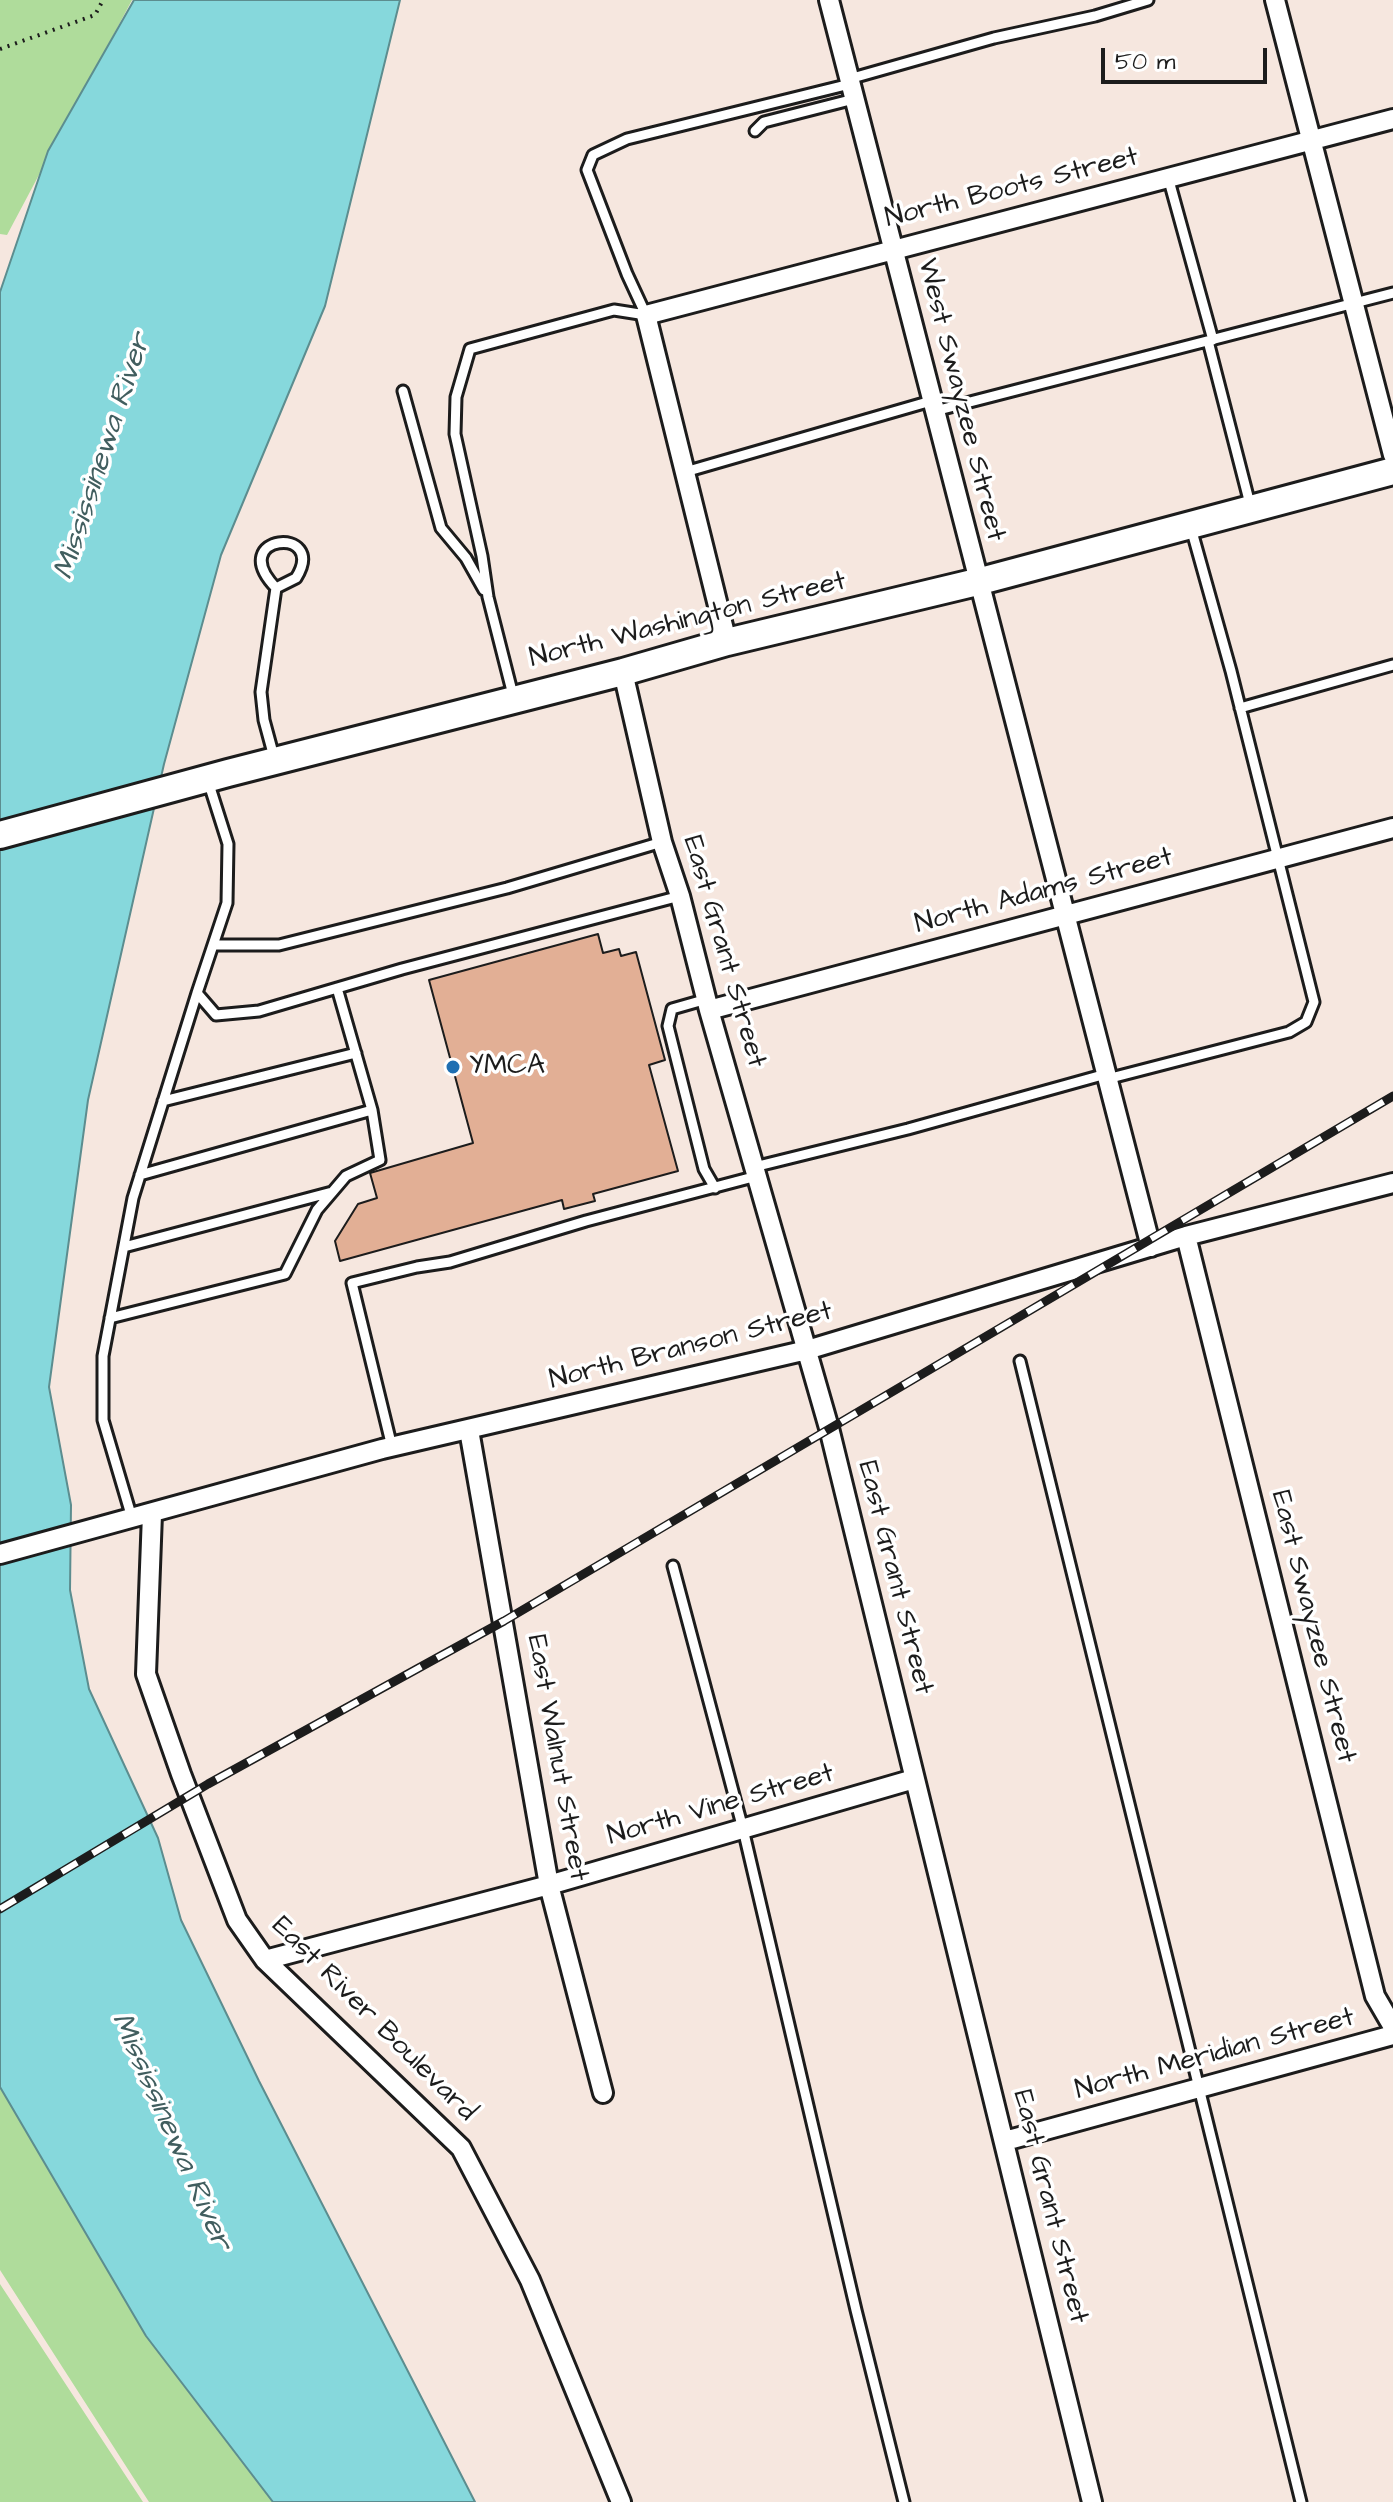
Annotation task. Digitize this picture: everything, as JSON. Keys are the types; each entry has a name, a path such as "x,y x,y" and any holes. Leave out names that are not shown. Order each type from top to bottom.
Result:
{"street":[{"name":"West Swayzee Street","path":"829,0 977,582"},
{"path":"1275,0 1393,455"},
{"name":"North Boots Street","path":"646,315 1393,119"},
{"path":"646,315 727,642"},
{"name":"North Washington Street","path":"0,835 727,642 977,582 1393,471"},
{"path":"977,582 1151,1247"},
{"name":"East Grant Street","path":"623,672 662,842 680,896 829,1428 1092,2502"},
{"name":"North Adams Street","path":"708,1004 1065,916 1393,828"},
{"name":"North Branson Street","path":"0,1554 392,1447 807,1350 1186,1236 1393,1183"},
{"name":"East Swayzee Street","path":"1186,1236 1375,1996 1393,2027"},
{"name":"East Walnut Street","path":"469,1430 549,1885 603,2093"},
{"name":"East River Boulevard","path":"152,1514 146,1674 237,1920 265,1960 461,2148 530,2280 621,2502"},
{"name":"North Vine Street","path":"265,1960 549,1885 914,1779"},
{"name":"North Meridian Street","path":"1005,2141 1393,2035"}],"lane":[{"path":"755,131 764,122 851,87 994,38 1095,16 1148,0"},
{"path":"646,315 587,170 593,155 627,139 851,87"},
{"path":"1168,177 1251,509"},
{"path":"685,472 933,406 1210,341 1393,293"},
{"path":"514,699 488,597 455,434 456,397 470,349 614,310 646,315"},
{"path":"403,391 441,528 466,558 488,597"},
{"path":"392,1447 352,1283 450,1262 586,1221 715,1188 756,1171 908,1129 1289,1032 1306,1022 1314,1002 1190,525"},
{"path":"281,541 292,543 300,549 304,560 301,570 296,578 276,588 264,576 260,564 263,553 281,541"},
{"path":"275,761 264,720 261,692 276,588"},
{"path":"1240,708 1393,665"},
{"path":"123,1520 103,1420 103,1356 140,1175 227,903 228,844 195,782"},
{"path":"213,945 279,945 507,888 662,842"},
{"path":"197,993 216,1015 259,1011 680,896"},
{"path":"110,1318 285,1274 317,1210 332,1192 346,1176 380,1160 372,1110 337,988"},
{"path":"708,1004 672,1009 668,1026 704,1169 715,1188"},
{"path":"163,1101 356,1053"},
{"path":"140,1175 372,1110"},
{"path":"124,1247 332,1192"},
{"path":"1020,1361 1301,2502"},
{"path":"673,1566 743,1829 904,2502"}],"path":[{"path":"0,49 95,15 103,0"}],"green space":[{"path":"0,0 132,0 7,235 0,234"},
{"path":"0,2051 288,2502 149,2502 0,2270"},
{"path":"0,2284 143,2502 0,2502"}],"water":[{"name":"Mississinewa River","path":"134,0 400,0 325,306 221,555 164,764 88,1100 49,1387 71,1505 70,1590 89,1689 158,1838 181,1920 259,2081 475,2502 273,2502 146,2336 0,2087 0,292 48,151"}],"building":[{"path":"598,934 603,953 619,949 621,956 636,952 665,1060 649,1065 678,1171 593,1194 595,1201 564,1209 562,1200 340,1261 335,1241 358,1204 377,1198 370,1173 473,1143 429,980"}],"railway":[{"path":"0,1909 208,1784 504,1621 1393,1096"}],"place":[{"name":"YMCA","path":"453,1067"}]}
